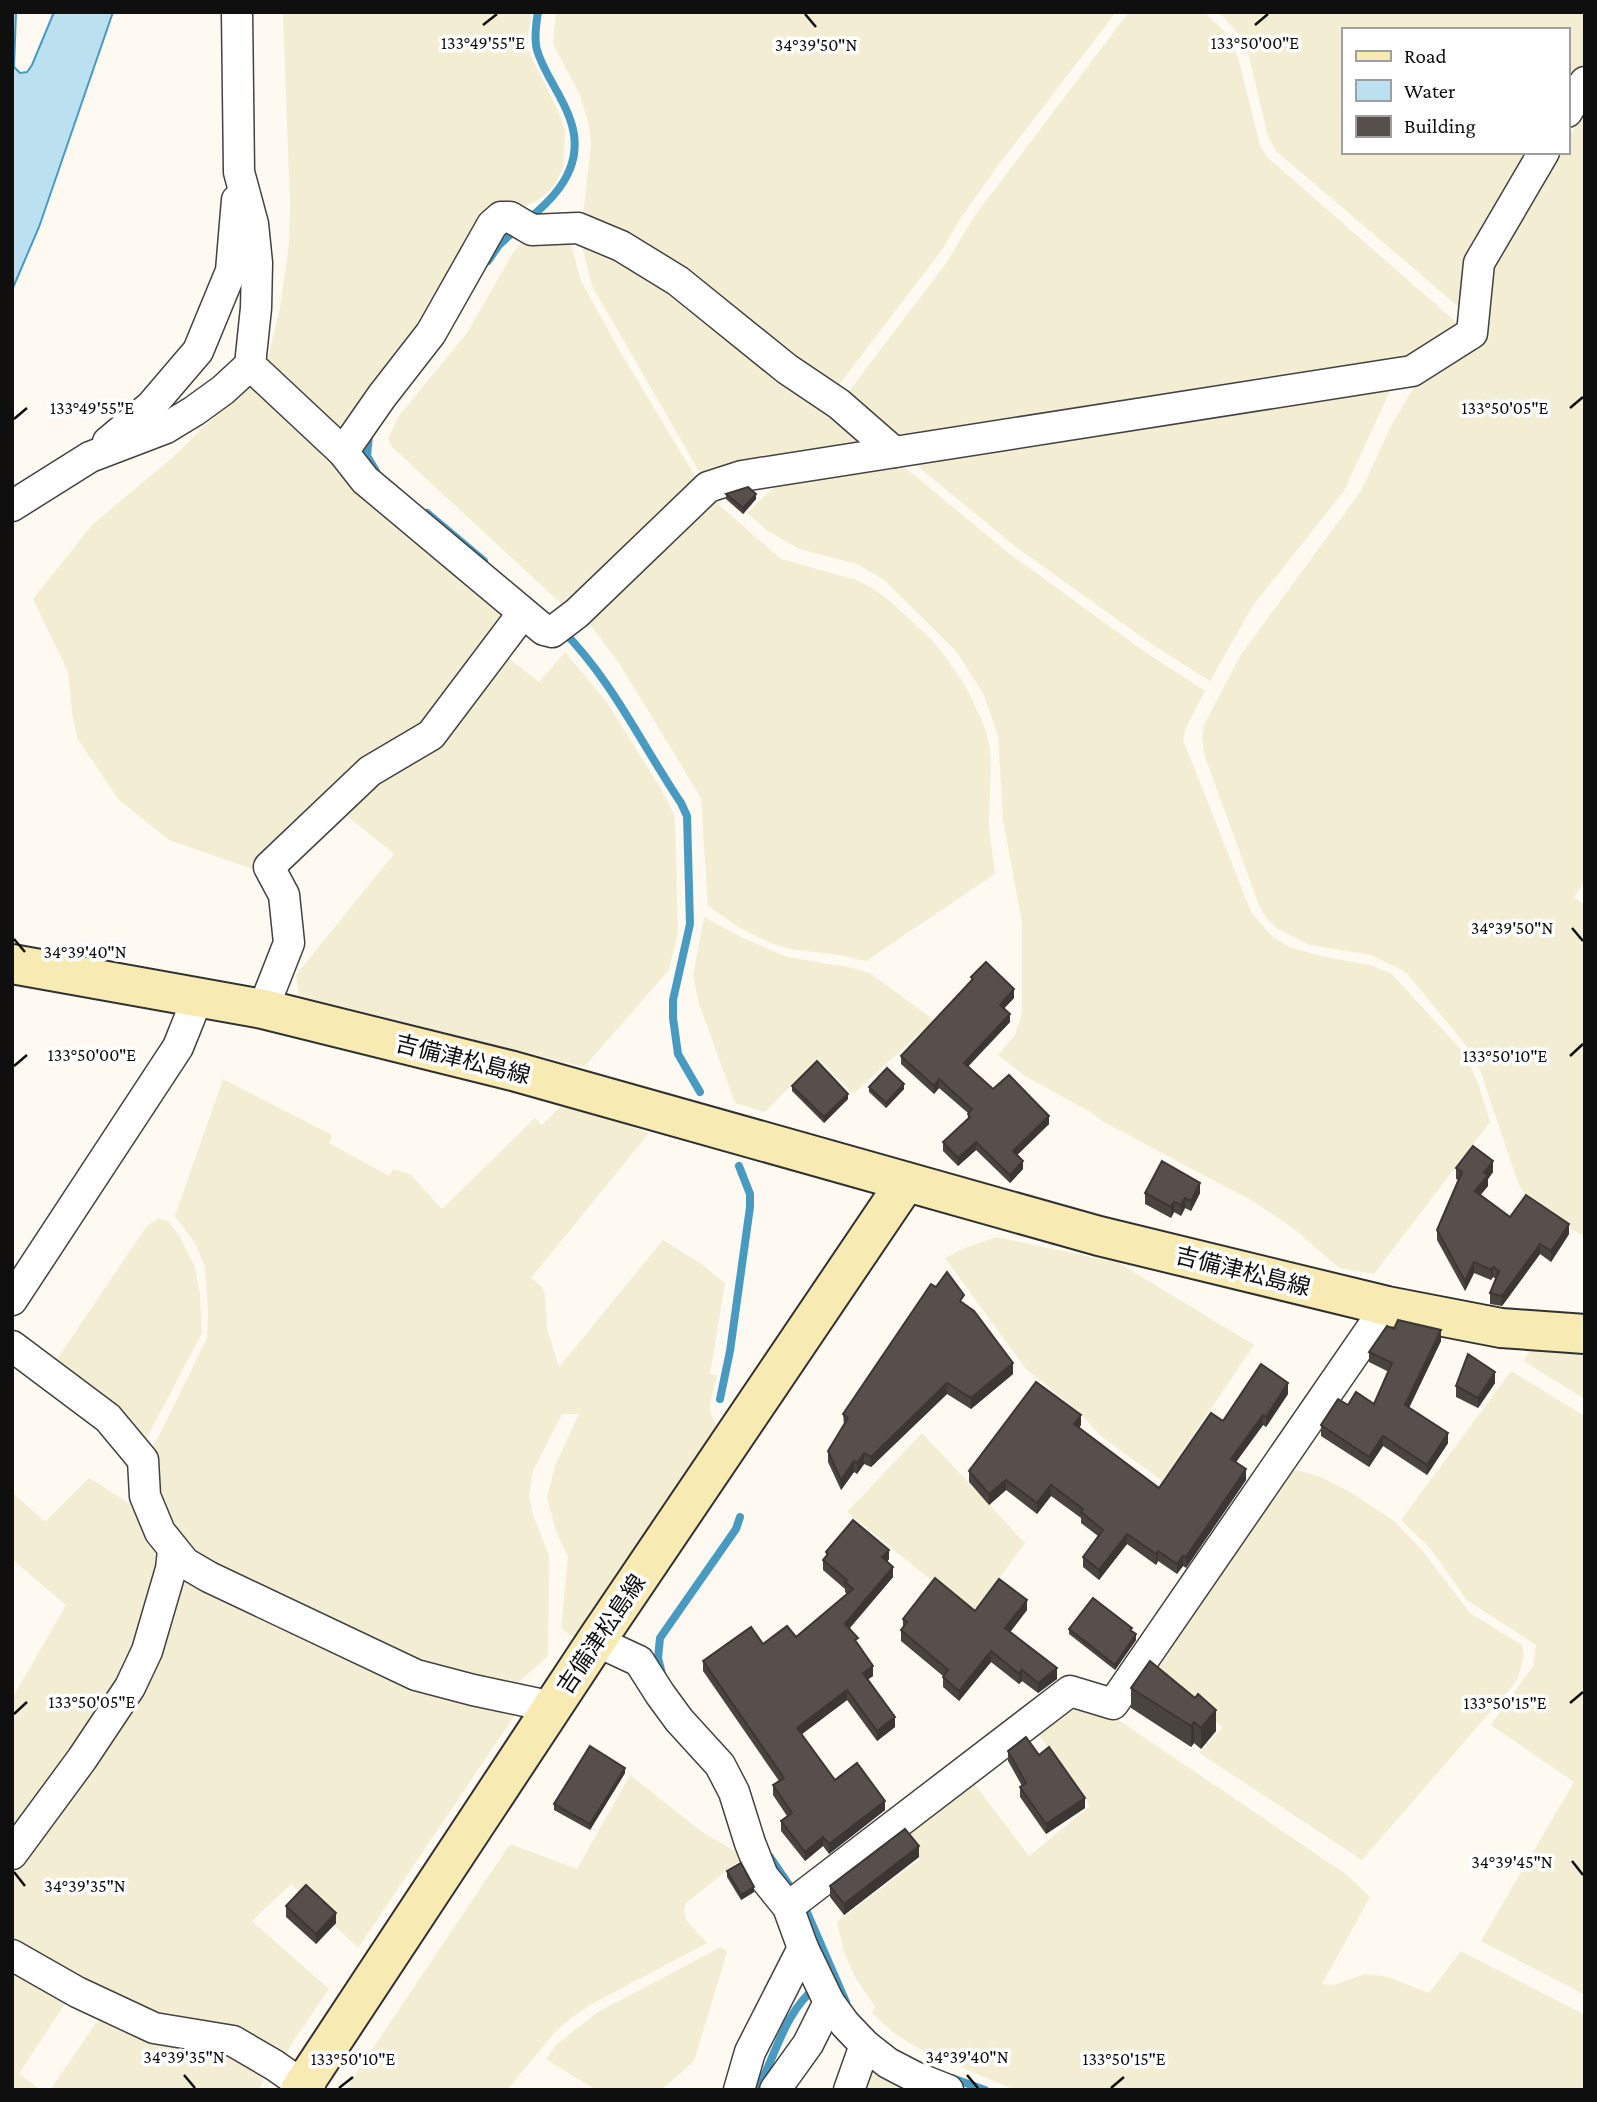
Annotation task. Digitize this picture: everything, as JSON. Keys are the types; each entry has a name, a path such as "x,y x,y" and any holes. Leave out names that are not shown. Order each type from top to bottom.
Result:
{"main road":[{"name":"吉備津松島線","path":"12,964 262,1009 513,1071 1099,1236 1387,1306 1501,1328 1585,1334"},
{"name":"吉備津松島線","path":"305,2088 596,1641 906,1182"}],"street":[{"path":"12,506 90,457 151,406 198,351 231,271 239,172 237,12"},
{"path":"1569,109 1585,82"},
{"path":"250,365 343,452 365,480 544,630 559,627 708,487 742,476 1412,371 1472,333 1479,263 1543,154"},
{"path":"90,457 166,428 223,390 250,365 257,263 253,224 239,172"},
{"path":"343,452 431,333 492,225 501,217 532,230 578,228 621,246 678,281 787,369 839,404 894,452"},
{"path":"262,1009 289,943 284,895 269,867 370,771 431,735 523,613"},
{"path":"12,1300 178,1047 198,997"},
{"path":"795,1901 1070,1691 1113,1704 1387,1306"},
{"path":"12,1346 108,1418 143,1460 145,1496 160,1532 185,1563 209,1577 416,1675 553,1707"},
{"path":"12,1854 130,1687 147,1651 171,1569 173,1551"},
{"path":"596,1641 639,1661 679,1720 720,1765 734,1792 763,1875 795,1901 818,1980 865,2045 888,2063 948,2090"},
{"path":"12,1955 77,1992 154,2028 233,2041 305,2088"},
{"path":"739,2090 750,2052 818,1980"},
{"path":"775,2090 808,2044 818,1980"},
{"path":"849,2090 865,2045"}],"shaded area":[{"path":"283,12 532,12 528,50 565,130 563,168 554,186 541,198 522,208 421,327 351,417 333,428 267,363 280,308 289,243"},
{"path":"556,12 1116,12 997,167 958,222 944,247 832,394 583,218 591,143 589,125 579,93 553,44"},
{"path":"1129,12 1204,12 1224,31 1238,57 1260,145 1267,157 1457,323 1417,359 890,441 848,396 850,390 947,262 973,218"},
{"path":"1219,12 1585,12 1585,64 1569,100 1569,28 1342,28 1342,154 1536,154 1466,313 1276,151 1268,136 1249,57 1241,37"},
{"path":"1585,110 1585,886 1583,885 1574,897 1585,905 1585,1237 1531,1203 1525,1195 1518,1183 1472,1053 1406,972 1371,955 1310,945 1278,929 1266,918 1205,757 1202,739 1204,725 1240,656 1361,491 1392,424 1417,382 1427,376 1559,154 1569,154 1569,137"},
{"path":"527,237 569,237 581,281 698,481 569,611 391,446 388,439 398,417 467,333 514,251"},
{"path":"580,238 607,247 874,444 716,467 703,478 592,286"},
{"path":"248,384 258,385 509,615 439,713 258,871 169,840 118,799 77,738 68,672 33,599 92,525 172,458"},
{"path":"1393,384 1344,491 1252,607 1210,681 1150,643 1016,547 910,460"},
{"path":"897,461 1006,551 1142,650 1205,691 1186,727 1183,740 1252,914 1273,937 1289,947 1370,965 1392,974 1466,1055 1490,1122 1374,1274 1339,1268 1293,1228 1256,1203 1102,1121 1025,1076 998,1055 1015,1035 1022,1013 1022,922 1003,820 998,736 984,695 956,651 883,579 857,564 799,549 768,531 747,513 785,477"},
{"path":"710,497 781,559 856,580 891,602 931,639 945,656 966,687 983,723 991,762 989,826 995,874 866,961 790,949 771,943 740,928 708,906 701,798 621,666 586,619"},
{"path":"565,652 606,701 675,816 678,932 669,970 584,1067 299,996 296,975 394,854 340,810 446,740 507,657 539,682"},
{"path":"704,917 787,957 870,973 934,1020 853,1094 818,1058 765,1112 735,1103 699,1004 693,975"},
{"path":"223,1079 332,1135 329,1143 389,1176 393,1169 410,1174 442,1209 535,1118 542,1125 564,1103 649,1133 531,1278 542,1287 545,1296 547,1328 559,1367 663,1240 703,1265 725,1283 710,1374 717,1376 710,1402 711,1414 717,1427 574,1638 561,1628 568,1557 556,1531 547,1498 555,1466 579,1414 562,1414 533,1471 529,1495 533,1515 549,1556 548,1656 510,1690 418,1668 198,1559 165,1516 150,1454 207,1338 208,1312 205,1267 195,1243 175,1216"},
{"path":"159,1218 168,1221 180,1237 195,1268 202,1333 143,1445 51,1368 146,1227"},
{"path":"997,1237 1119,1263 1254,1345 1162,1481 1101,1436 1078,1411 1026,1369 945,1258"},
{"path":"1533,1347 1585,1352 1585,1399 1523,1361"},
{"path":"1511,1371 1585,1416 1585,1995 1481,1941 1574,1782 1491,1725 1533,1666 1536,1645 1467,1600 1430,1548 1401,1520"},
{"path":"922,1433 1025,1543 973,1614 847,1512"},
{"path":"1287,1467 1321,1477 1350,1492 1394,1521 1422,1550 1470,1613 1522,1645 1524,1656 1518,1678 1510,1689 1362,1860 1199,1753 1223,1727 1143,1667"},
{"path":"89,1478 135,1507 158,1558 156,1574 125,1673 12,1836 12,1699 66,1605 12,1559 12,1492 45,1522"},
{"path":"178,1565 519,1709 358,1948 291,1884 252,1921 329,1989 282,2058 163,2021 12,1944 12,1863 113,1725"},
{"path":"1081,1706 1110,1714 1347,1875 1370,1897 1322,1984 1334,1985 1365,1974 1388,1977 1429,1993 1461,1951 1585,2015 1585,2090 1015,2090 923,2051 895,2034 872,2013 875,2007 855,1977 844,1952 837,1922 920,1859 899,1833 970,1778 1029,1856 1090,1806 1037,1732 1067,1709"},
{"path":"630,1775 701,1831 744,1857 686,1903 686,1920 707,1943 590,2005 570,2019 556,2031 507,2090 345,2090 510,1844 577,1869"},
{"path":"721,1947 727,1952 694,2061 661,2090 596,2090 546,2059 557,2044 598,2012"},
{"path":"12,1962 70,1996 19,2074 41,2090 12,2090"},
{"path":"103,2013 255,2060 264,2081 258,2090 50,2090"},
{"path":"868,2060 915,2090 858,2090"}],"water":[{"path":"12,12 16,12 14,67 20,73 27,72 32,65 54,12 113,12 39,227 12,290"}],"building":[{"path":"748,487 756,494 743,508 726,494"},
{"path":"986,962 1014,989 1000,1005 1010,1014 964,1063 993,1089 1009,1075 1049,1116 1013,1151 1023,1161 1010,1175 976,1142 958,1158 943,1142 970,1117 968,1114 972,1109 939,1079 934,1086 901,1056"},
{"path":"817,1061 848,1094 824,1117 792,1086"},
{"path":"887,1068 904,1084 886,1103 869,1087"},
{"path":"1473,1146 1493,1161 1484,1173 1488,1175 1475,1191 1510,1217 1526,1195 1569,1224 1551,1251 1540,1244 1502,1296 1490,1293 1499,1271 1493,1267 1491,1270 1474,1262 1465,1281 1437,1230 1462,1172 1456,1168"},
{"path":"1162,1161 1200,1183 1191,1201 1185,1198 1181,1205 1174,1202 1171,1207 1145,1193"},
{"path":"947,1272 964,1295 960,1301 974,1311 1013,1363 971,1398 947,1383 871,1457 864,1453 857,1463 854,1461 841,1480 828,1451 848,1418 843,1414 931,1284 936,1287"},
{"path":"1398,1320 1441,1330 1405,1405 1448,1433 1427,1465 1383,1436 1369,1457 1321,1425 1338,1399 1348,1405 1356,1392 1374,1404 1392,1363 1369,1352 1387,1326 1394,1329"},
{"path":"1468,1354 1495,1372 1478,1398 1456,1386"},
{"path":"1261,1364 1288,1383 1266,1417 1263,1415 1231,1459 1246,1469 1186,1557 1183,1556 1177,1564 1158,1551 1156,1554 1127,1534 1099,1570 1083,1557 1103,1530 1081,1512 1083,1509 1051,1485 1037,1503 1006,1480 989,1494 969,1471 1036,1382 1081,1415 1074,1424 1159,1488 1211,1413 1223,1421"},
{"path":"853,1520 889,1550 882,1557 893,1567 845,1624 858,1638 855,1640 873,1666 863,1673 895,1717 877,1731 847,1690 797,1728 835,1780 857,1763 885,1801 829,1844 823,1837 805,1852 781,1821 792,1813 773,1785 784,1778 703,1661 751,1627 763,1644 787,1626 796,1637 853,1589 845,1582 847,1580 823,1560 828,1554 826,1552"},
{"path":"935,1578 975,1611 999,1579 1027,1600 1005,1628 1057,1668 1038,1683 1022,1670 1019,1674 991,1651 959,1691 943,1677 948,1670 901,1630 907,1622 903,1619"},
{"path":"1093,1598 1136,1634 1115,1665 1069,1629"},
{"path":"1150,1661 1195,1698 1198,1694 1216,1710 1201,1728 1194,1722 1191,1726 1131,1688"},
{"path":"1026,1737 1039,1755 1049,1747 1085,1798 1046,1824 1020,1787 1026,1783 1008,1751"},
{"path":"590,1746 625,1768 590,1824 554,1804"},
{"path":"905,1829 919,1846 844,1904 830,1886"},
{"path":"741,1863 754,1887 741,1895 727,1871"},
{"path":"306,1885 336,1913 316,1934 286,1906"}],"waterway":[{"path":"526,221 559,189 572,164 575,150 570,119 537,50 535,36 538,12"},
{"path":"488,261 499,245 516,229"},
{"path":"369,435 367,456 376,471"},
{"path":"427,513 484,561"},
{"path":"562,630 580,649 611,691 687,816 690,924 673,1000 673,1018 678,1054 700,1092"},
{"path":"720,1399 730,1351 750,1207 750,1194 739,1166"},
{"path":"662,1674 658,1658 660,1638 736,1529 740,1517"},
{"path":"770,1857 806,1910 846,2002"},
{"path":"757,2090 788,2022 805,1997 816,1987"},
{"path":"952,2078 985,2090"}]}
